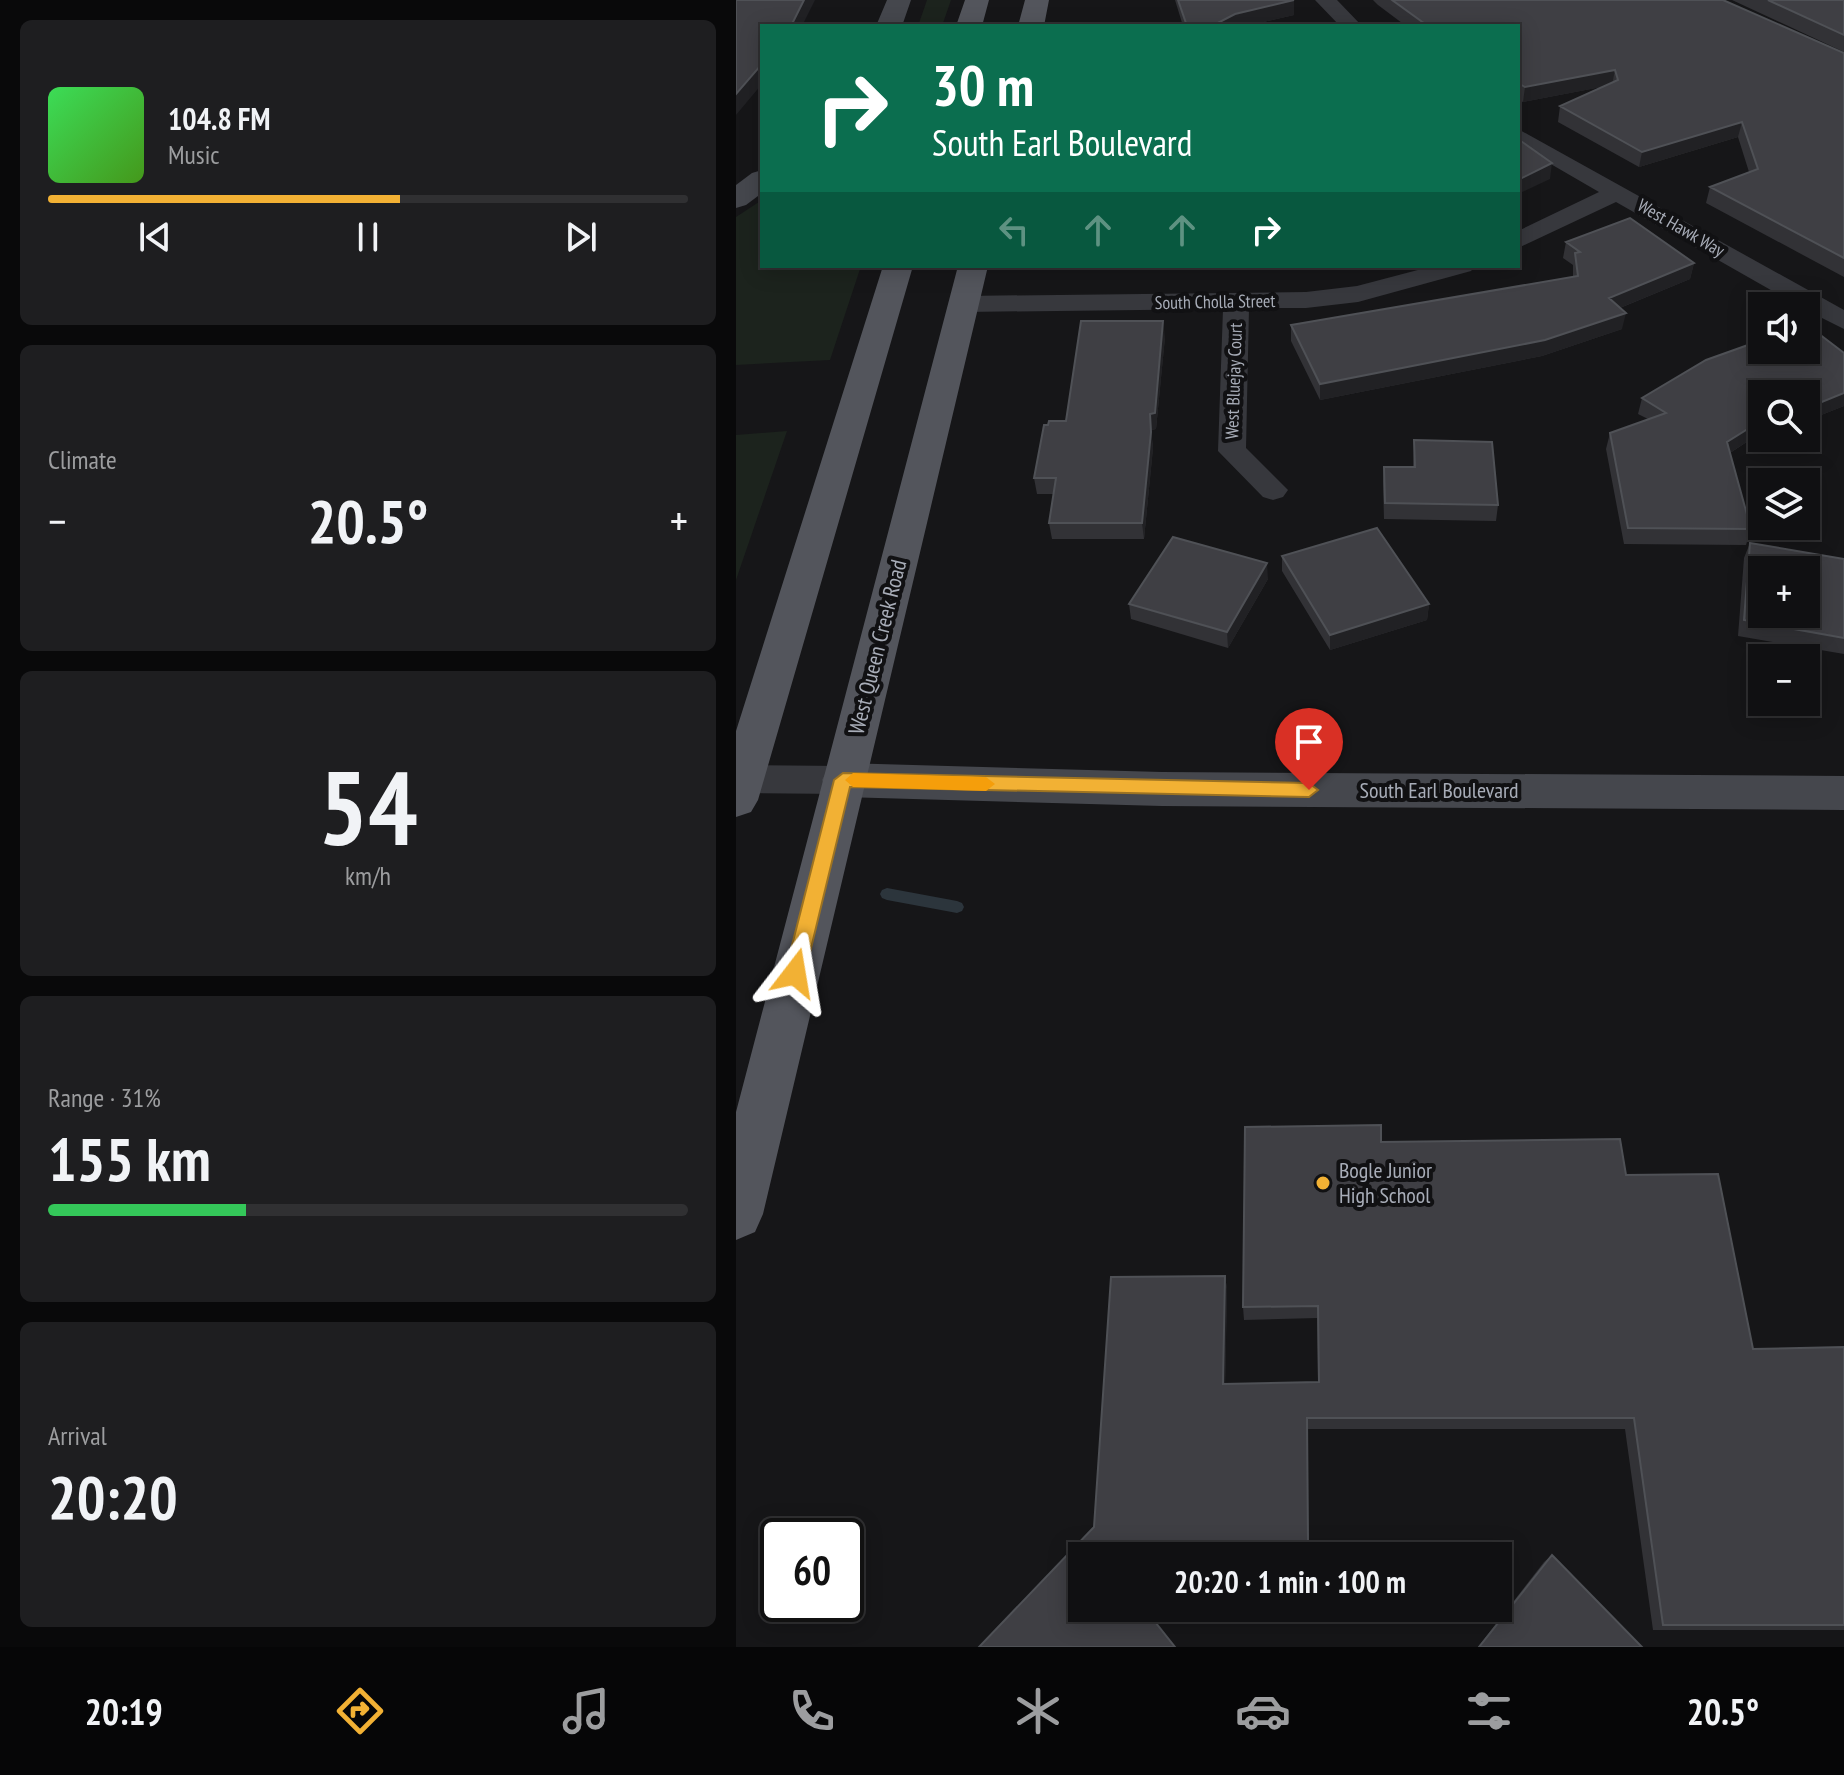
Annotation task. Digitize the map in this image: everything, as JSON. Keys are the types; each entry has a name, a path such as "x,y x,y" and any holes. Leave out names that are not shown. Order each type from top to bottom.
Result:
{"main road":[{"path":"970,24 977,0"},
{"path":"1031,24 1037,0"},
{"path":"738,783 897,268"},
{"name":"West Queen Creek Road","path":"736,1214 973,268"}],"street":[{"path":"890,24 899,0"},
{"path":"1325,0 1350,24"},
{"name":"West Hawk Way","path":"1520,137 1844,321"},
{"path":"736,199 760,181"},
{"path":"1520,240 1617,192"},
{"name":"South Cholla Street","path":"964,304 1306,300 1358,294 1455,268"},
{"name":"West Bluejay Court","path":"1236,302 1232,451 1273,490"},
{"path":"738,783 843,780"},
{"name":"South Earl Boulevard","path":"843,780 1177,789 1844,793"}],"shaded area":[{"path":"927,0 951,0 943,24 919,24"},
{"path":"760,201 760,268 860,268 830,360 736,365 736,217"},
{"path":"787,431 736,580 736,435"}],"building":[{"path":"736,0 804,0 792,24 760,24 760,66 736,94"},
{"path":"1178,0 1294,0 1235,14 1216,24 1186,24"},
{"path":"1392,0 1723,0 1844,53 1844,258 1710,187 1758,169 1742,122 1642,152 1560,106 1618,80 1615,70 1525,87 1520,84 1520,24 1425,24"},
{"path":"1768,0 1844,0 1844,35"},
{"path":"1520,140 1552,163 1520,179"},
{"path":"1630,218 1694,263 1609,298 1626,313 1545,340 1320,384 1291,325 1578,276 1575,253 1580,252 1566,242"},
{"path":"1081,321 1163,321 1155,413 1150,414 1142,523 1049,523 1056,478 1034,478 1044,425 1048,425 1049,421 1066,421"},
{"path":"1820,335 1844,353 1844,393 1820,403 1820,380 1748,380 1748,429 1727,442 1748,518 1748,529 1628,528 1610,433 1666,413 1642,398 1706,360 1748,345 1748,364 1820,364"},
{"path":"1414,440 1492,442 1498,505 1385,503 1384,467 1415,467"},
{"path":"1377,528 1429,604 1330,635 1282,556"},
{"path":"1173,537 1267,563 1227,632 1129,604"},
{"path":"1750,543 1844,559 1844,638 1788,628 1820,628 1820,556 1749,556"},
{"path":"1748,569 1748,621 1744,620"},
{"path":"1381,1125 1381,1142 1620,1139 1626,1175 1718,1174 1753,1349 1844,1347 1844,1625 1663,1625 1634,1418 1307,1418 1308,1541 1080,1542 1094,1527 1111,1277 1225,1276 1223,1384 1319,1382 1318,1306 1243,1307 1245,1127"},
{"path":"1068,1554 1068,1622 1155,1622 1175,1647 979,1647"},
{"path":"1552,1555 1642,1647 1479,1647 1499,1622 1512,1622 1512,1605"}],"waterway":[{"path":"887,894 957,907"}],"slow traffic":[{"path":"853,780 986,784"}],"place":[{"name":"Bogle Junior High School","path":"1323,1183"}],"route":[{"path":"795,973 843,780 1309,790"}]}
